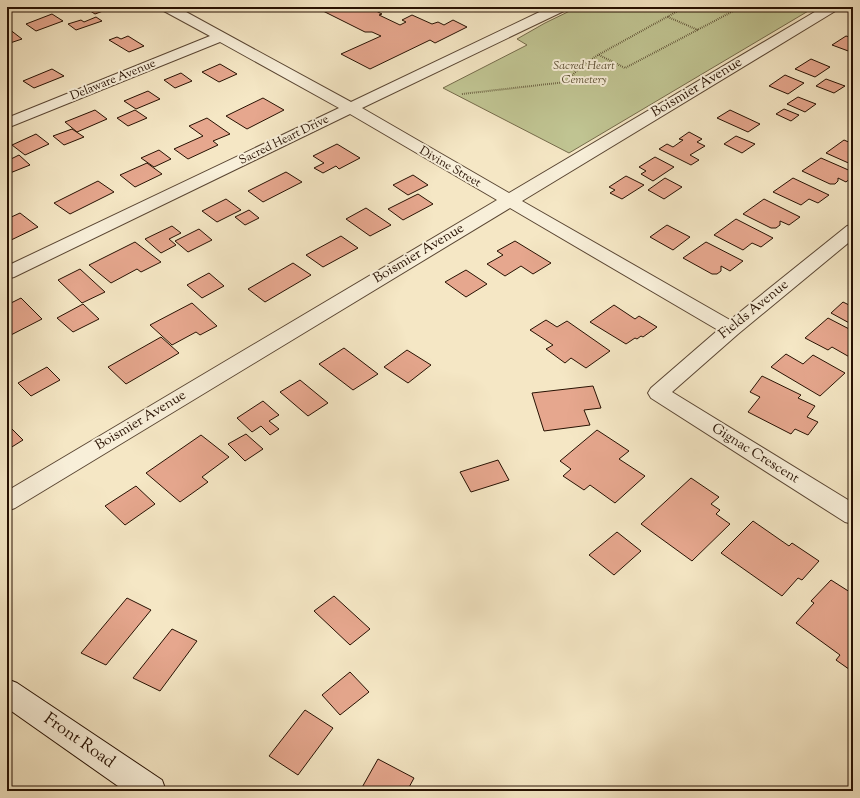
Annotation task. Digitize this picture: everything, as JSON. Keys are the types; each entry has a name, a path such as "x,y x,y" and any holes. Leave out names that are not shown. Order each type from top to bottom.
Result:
{"main road":[{"name":"Front Road","path":"7,692 151,791"}],"street":[{"name":"Divine Street","path":"167,7 350,108 731,329"},
{"name":"Sacred Heart Drive","path":"7,273 561,7"},
{"name":"Boismier Avenue","path":"7,502 832,7"},
{"name":"Delaware Avenue","path":"7,123 220,37"},
{"name":"Fields Avenue","path":"658,393 731,329 853,230"},
{"name":"Gignac Crescent","path":"658,393 853,515"}],"path":[{"path":"462,94 566,82 580,67 598,55 686,7"},
{"path":"598,55 625,68 741,7"},
{"path":"668,17 698,30"}],"green space":[{"name":"Sacred Heart Cemetery","path":"578,7 815,7 569,153 443,88 527,45 517,39"}],"building":[{"path":"84,7 110,7 111,8 95,14"},
{"path":"328,7 368,7 382,14 379,15 400,25 406,22 402,20 412,15 432,24 438,22 444,25 453,20 467,27 435,43 430,40 370,69 341,54 381,36 372,32 365,32 321,10"},
{"path":"52,14 63,21 36,31 26,24"},
{"path":"96,17 102,21 76,30 68,24 81,20 84,22"},
{"path":"9,29 22,39 7,44 7,30"},
{"path":"128,36 144,46 129,52 109,40 117,37 121,39"},
{"path":"846,36 853,38 853,51 851,52 832,45"},
{"path":"811,59 830,67 815,77 795,69"},
{"path":"220,64 237,74 219,82 202,72"},
{"path":"52,69 64,76 34,88 23,81"},
{"path":"181,73 192,81 175,88 164,80"},
{"path":"785,75 804,83 788,94 769,86"},
{"path":"826,79 845,86 834,93 816,86"},
{"path":"148,91 160,99 136,109 124,101"},
{"path":"798,97 816,104 805,112 787,104"},
{"path":"263,98 284,110 247,129 226,116"},
{"path":"784,109 799,115 791,121 776,114"},
{"path":"95,110 107,119 77,132 65,122"},
{"path":"135,110 147,118 128,126 117,118"},
{"path":"730,110 760,124 748,132 717,118"},
{"path":"207,118 230,134 213,141 218,145 188,159 174,149 203,136 189,126"},
{"path":"72,129 84,137 64,145 53,136"},
{"path":"689,132 702,139 697,142 705,146 690,155 699,160 691,165 659,149 667,144 673,147 683,140 679,139"},
{"path":"36,134 49,144 25,155 12,145"},
{"path":"736,136 755,144 742,153 724,144"},
{"path":"844,140 853,144 853,165 826,153"},
{"path":"337,144 360,158 339,169 336,166 323,173 314,168 324,163 313,156"},
{"path":"159,150 171,159 154,167 141,158"},
{"path":"19,155 30,165 10,173 7,171 7,161"},
{"path":"655,157 674,167 653,181 641,174 646,171 639,167"},
{"path":"821,158 853,172 853,176 846,182 838,178 838,181 835,184 830,184 802,171"},
{"path":"147,163 162,174 135,187 120,175"},
{"path":"286,172 302,182 263,202 248,191"},
{"path":"413,175 428,185 408,195 393,185"},
{"path":"626,176 644,185 622,199 610,193 615,190 609,187"},
{"path":"665,178 682,187 664,199 648,190"},
{"path":"793,178 829,195 818,203 809,199 801,205 773,192"},
{"path":"98,181 114,192 70,214 54,203"},
{"path":"418,194 433,204 403,220 388,209"},
{"path":"226,199 241,210 217,222 202,211"},
{"path":"764,199 800,217 789,225 780,221 780,225 776,228 771,228 743,214"},
{"path":"366,208 391,225 370,236 346,219"},
{"path":"249,210 259,218 245,225 235,217"},
{"path":"20,213 38,227 7,242 7,219"},
{"path":"736,219 773,238 761,247 752,243 743,250 714,235"},
{"path":"667,225 690,237 673,250 650,237"},
{"path":"172,226 181,233 169,239 176,245 161,253 145,239"},
{"path":"199,229 212,240 188,252 175,241"},
{"path":"341,236 358,248 323,267 306,255"},
{"path":"515,241 551,263 533,274 521,266 505,276 487,264 503,255 497,251"},
{"path":"135,242 161,262 141,272 137,269 111,283 89,265"},
{"path":"706,242 743,261 730,271 721,266 721,271 717,274 712,274 683,258"},
{"path":"293,263 311,275 265,302 248,289"},
{"path":"80,269 105,292 82,303 58,280"},
{"path":"466,270 487,284 466,297 445,282"},
{"path":"209,273 224,286 202,298 187,285"},
{"path":"21,298 42,319 7,337 7,305"},
{"path":"843,302 853,307 853,325 831,313"},
{"path":"192,303 217,326 200,335 196,332 172,345 150,325"},
{"path":"83,304 99,319 73,332 57,318"},
{"path":"614,305 635,319 639,316 657,327 643,337 641,336 637,339 635,338 626,344 590,322"},
{"path":"828,318 853,331 853,359 832,347 828,350 805,338"},
{"path":"546,320 557,327 567,321 610,351 586,368 571,358 565,363 546,349 553,345 530,330"},
{"path":"161,337 179,353 126,384 108,367"},
{"path":"344,348 378,374 353,390 319,364"},
{"path":"407,350 431,365 408,383 384,367"},
{"path":"786,354 803,364 813,355 845,373 820,396 771,367"},
{"path":"47,367 60,380 31,396 18,383"},
{"path":"762,376 801,395 798,398 815,406 807,417 818,422 808,435 795,429 791,434 748,412 760,397 750,392"},
{"path":"300,380 328,403 308,416 280,392"},
{"path":"593,386 601,408 584,410 590,425 544,431 532,393"},
{"path":"263,401 279,415 269,421 279,429 270,435 261,426 252,432 237,418"},
{"path":"7,424 23,440 7,450"},
{"path":"597,430 629,451 619,459 645,476 615,503 590,485 584,490 563,476 571,469 560,461"},
{"path":"246,434 263,449 245,461 228,444"},
{"path":"201,435 229,457 202,477 208,482 180,502 146,473"},
{"path":"498,460 509,480 471,492 460,472"},
{"path":"691,478 719,497 711,504 720,510 716,514 730,524 692,561 641,524"},
{"path":"136,486 155,504 125,525 105,506"},
{"path":"753,521 789,546 792,543 819,561 802,580 798,578 782,596 721,553"},
{"path":"617,532 641,551 614,575 589,555"},
{"path":"831,580 853,594 853,672 836,660 840,655 796,623 814,603 811,601"},
{"path":"334,596 370,629 350,645 314,611"},
{"path":"127,598 151,610 106,665 81,653"},
{"path":"172,629 197,641 160,691 133,678"},
{"path":"350,672 369,692 340,715 322,695"},
{"path":"305,710 333,728 298,775 269,756"},
{"path":"378,759 414,778 407,791 360,791"}]}
